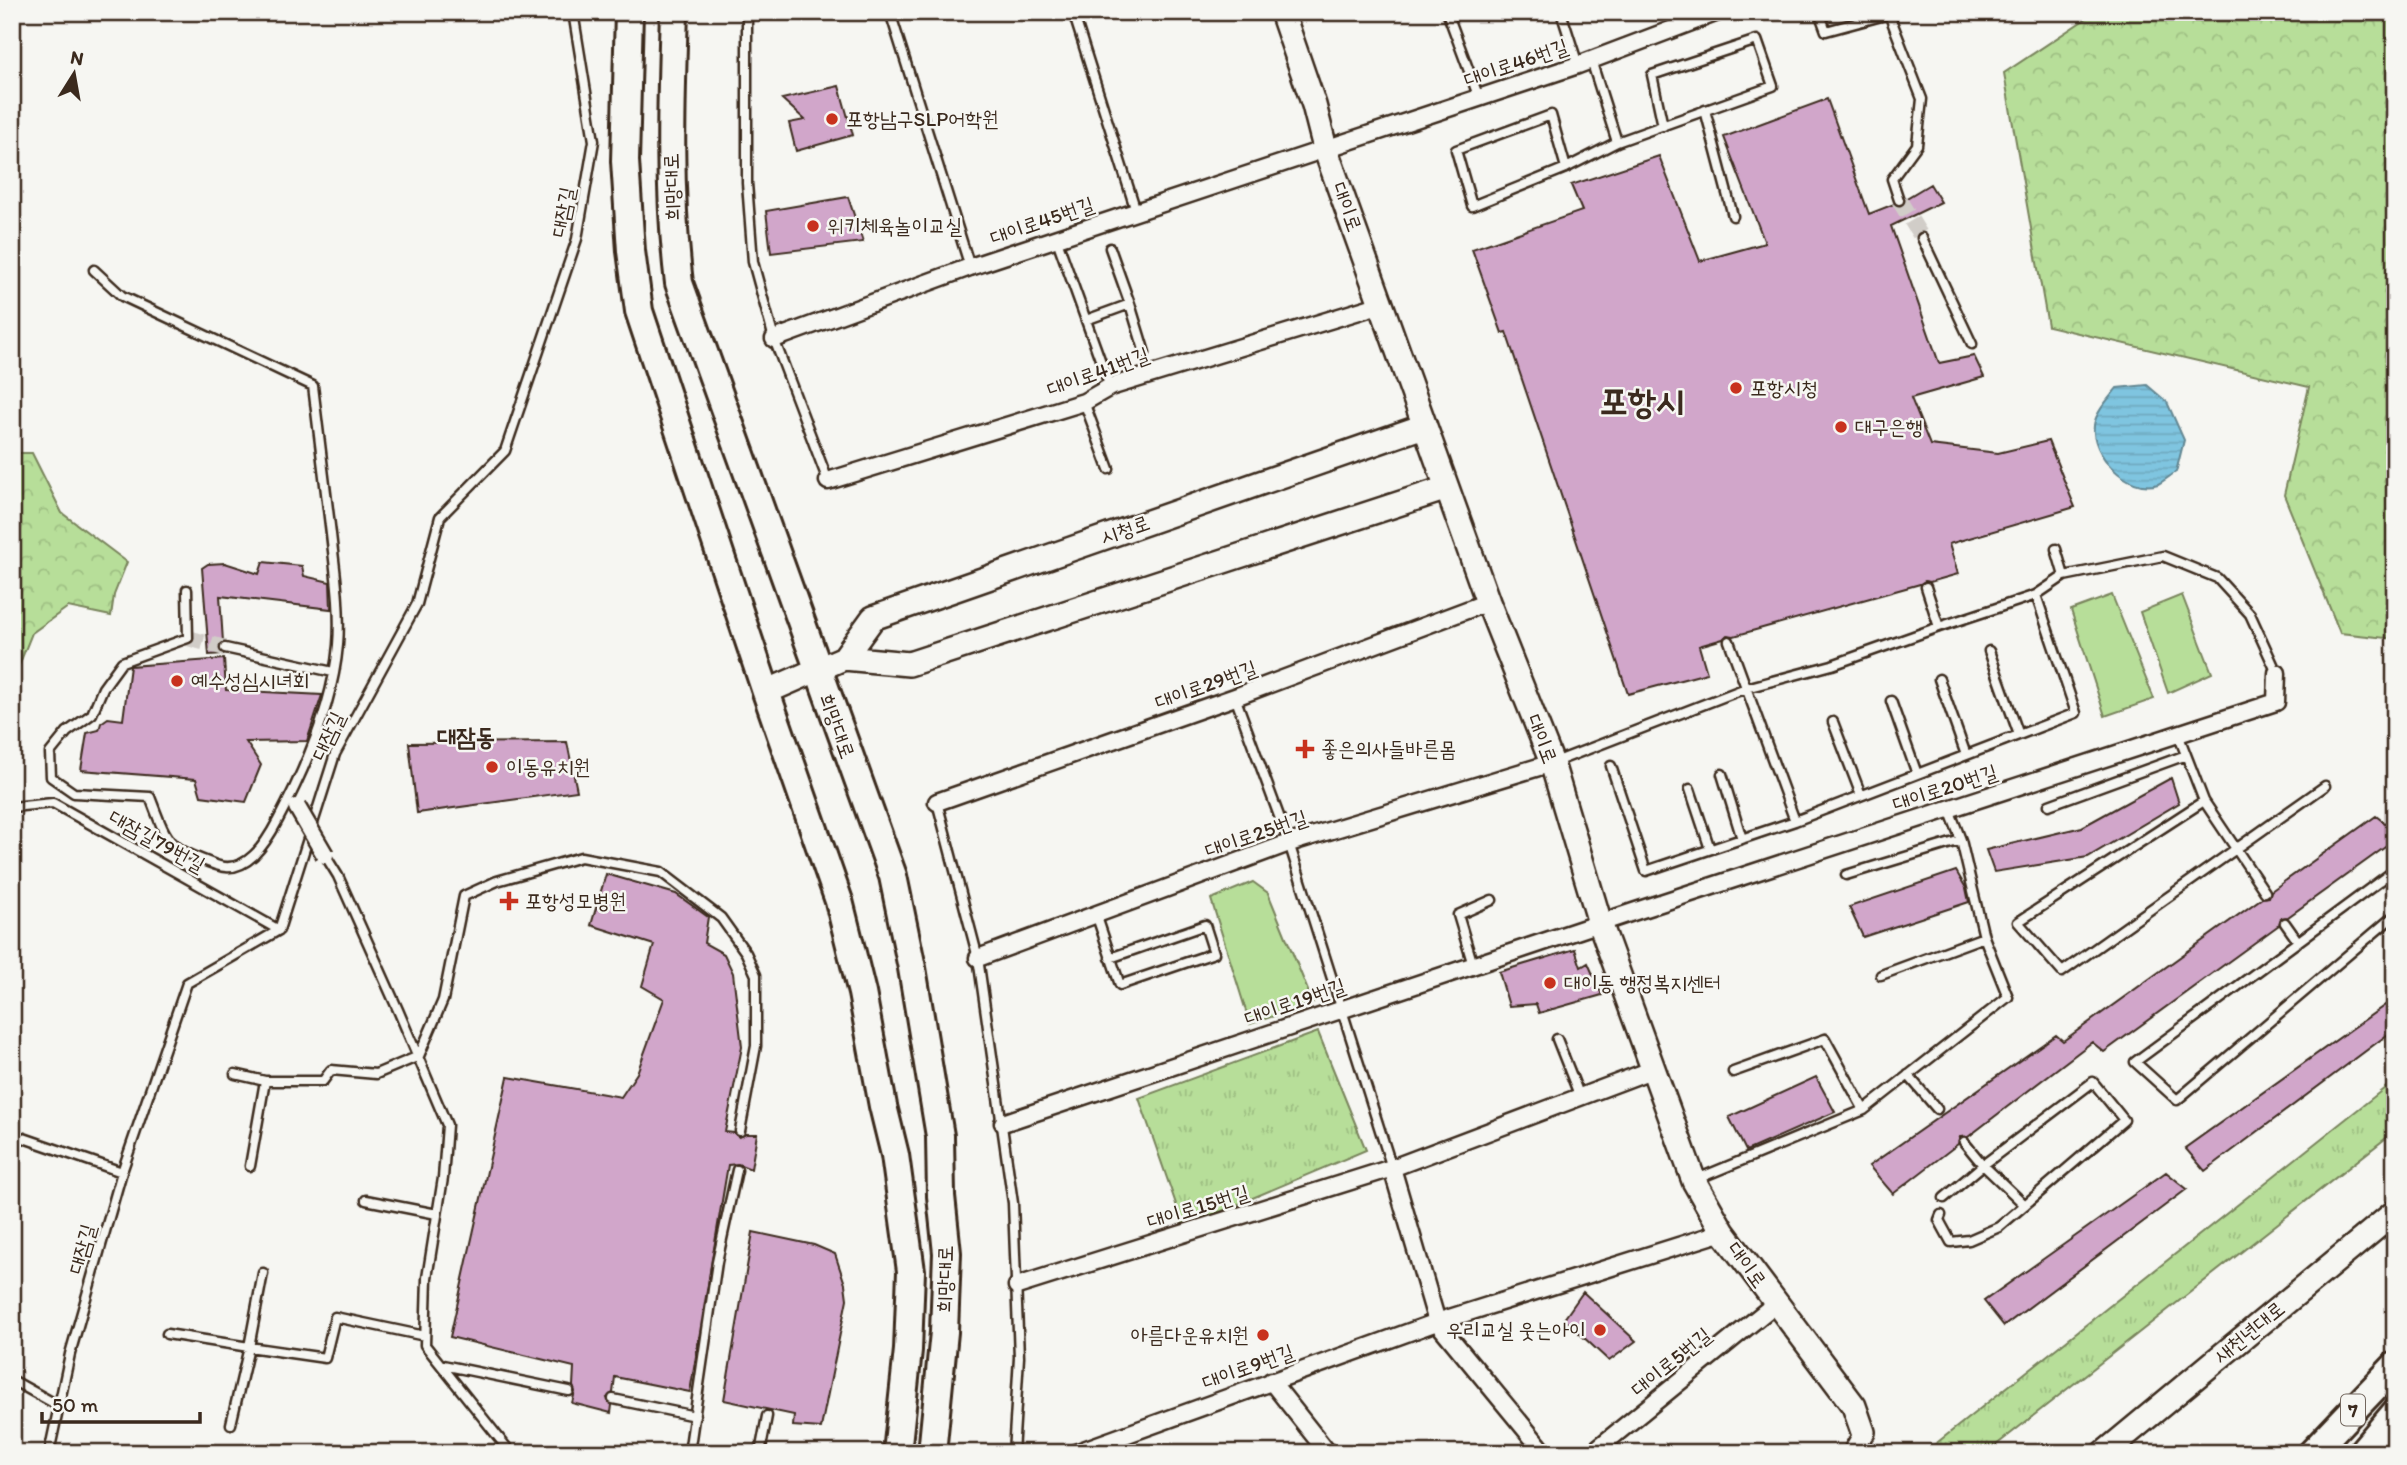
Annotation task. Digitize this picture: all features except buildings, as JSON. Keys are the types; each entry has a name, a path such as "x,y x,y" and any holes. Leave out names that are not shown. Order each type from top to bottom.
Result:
{"main road":[{"name":"희망대로","path":"629,12 625,162 631,251 639,311 839,901 862,993 895,1155 911,1271 908,1350 897,1453"},
{"name":"희망대로","path":"674,12 670,150 673,234 679,283 893,876 932,1083 940,1136 941,1196 947,1253 944,1332 932,1453"},
{"name":"7","path":"2312,1453 2395,1366"},
{"name":"7","path":"2361,1453 2395,1413"}],"street":[{"name":"대이로","path":"1282,12 1314,105 1325,148 1424,426 1488,602 1552,763 1600,923 1694,1181 1723,1232 1854,1406 1863,1433"},
{"name":"대이로46번길","path":"1325,148 1479,99 1584,62 1690,18 1718,12"},
{"name":"대이로45번길","path":"774,339 970,267 1325,148"},
{"name":"대이로41번길","path":"828,481 1084,402 1111,387 1382,304"},
{"name":"시청로","path":"844,658 873,618 1424,426"},
{"path":"766,692 844,658 909,664 1447,488"},
{"name":"대이로29번길","path":"937,802 1235,697 1488,602"},
{"name":"대이로20번길","path":"1600,923 2276,702 2277,674"},
{"name":"대이로25번길","path":"978,958 1289,844 1552,763"},
{"path":"294,801 325,855"},
{"name":"대이로19번길","path":"1003,1123 1600,923"},
{"name":"대이로15번길","path":"1017,1286 1392,1168 1654,1069"},
{"path":"1392,1168 1437,1322 1545,1453"},
{"name":"새천년대로","path":"2104,1453 2395,1212"},
{"name":"대이로9번길","path":"1085,1451 1437,1322 1723,1232"},
{"name":"대이로5번길","path":"1592,1453 1776,1304"},
{"path":"1270,1381 1328,1453"},
{"path":"1851,1453 1863,1433"}],"lane":[{"name":"대잠길","path":"49,1453 70,1354 122,1172 187,984 279,930 335,754 417,604 440,517 505,450 577,239 594,141 573,12"},
{"path":"747,12 747,183 753,262 774,339 828,481"},
{"path":"890,12 970,267"},
{"path":"1073,12 1136,211"},
{"path":"1447,12 1479,99"},
{"path":"1561,12 1617,142"},
{"path":"1819,12 1826,31 1889,14 1922,99 1917,145 1892,179 1899,200"},
{"path":"1566,168 1551,115 1456,150 1472,206 1566,168 1617,142 1663,126 1773,86 1757,40 1652,75 1663,126"},
{"path":"1705,110 1733,216"},
{"path":"1923,238 1972,344"},
{"path":"1056,240 1111,387"},
{"path":"1110,248 1145,353"},
{"path":"94,270 122,296 313,386 338,596 338,645 330,691 294,801 266,843 245,863 221,867 183,853 165,837 150,797 74,793 51,777 50,752 67,732 92,714 103,688 122,662 188,638 187,590"},
{"path":"1086,320 1130,304"},
{"path":"1084,402 1109,469"},
{"path":"2056,549 2064,576"},
{"path":"1552,763 1746,688 1832,665 2036,595 2064,576 2163,556 2217,578 2250,614 2277,674"},
{"path":"1926,587 1939,627"},
{"path":"1611,766 1646,871 1795,821 2076,713 2036,595"},
{"path":"1729,641 1795,821"},
{"path":"225,648 333,672"},
{"path":"1989,651 2019,735"},
{"path":"1939,679 1966,755"},
{"path":"1235,697 1289,844 1392,1168"},
{"path":"1891,701 1917,774"},
{"path":"1833,722 1861,795"},
{"path":"2178,734 2204,802 2265,892"},
{"path":"2049,805 2186,755"},
{"path":"1722,774 1742,839"},
{"path":"2204,802 2018,922 2062,972 2325,786"},
{"path":"1690,789 1710,849"},
{"path":"937,802 978,958 1013,1203 1019,1357 1013,1453"},
{"name":"대잠길79번길","path":"12,807 53,803 279,930"},
{"path":"1694,1181 1864,1110 2008,998 1984,937 1961,840 1949,809"},
{"path":"1846,875 1961,840"},
{"path":"325,855 338,876 447,1125 443,1178 427,1278 425,1345 508,1452"},
{"path":"235,1074 265,1081 323,1081 331,1070 376,1074 419,1056 443,1000 464,896 497,881 581,857 661,872 721,918 746,954 756,975 756,1046 740,1131"},
{"path":"2395,870 2135,1062 2176,1100 2395,915"},
{"path":"1473,965 1458,915 1492,900"},
{"path":"1096,914 1110,958 1120,985 1214,953 1205,925 1110,958"},
{"path":"2285,923 2297,940"},
{"path":"1881,975 1984,937"},
{"path":"1557,1039 1580,1097"},
{"path":"1734,1072 1825,1039 1864,1110"},
{"path":"1908,1075 1937,1109"},
{"path":"250,1166 265,1081"},
{"path":"1941,1215 1939,1220 1951,1242 1969,1240 1999,1227 2124,1120 2093,1082 1944,1198"},
{"path":"12,1134 122,1172"},
{"path":"1964,1142 1983,1165 2025,1205"},
{"path":"689,1453 717,1262 737,1170"},
{"path":"366,1200 437,1214"},
{"path":"231,1424 264,1273"},
{"path":"167,1334 325,1358 335,1317 425,1336"},
{"path":"443,1365 569,1391"},
{"path":"12,1380 59,1406"},
{"path":"613,1399 695,1416"},
{"path":"760,1453 767,1416"}],"green space":[{"path":"2096,12 2395,12 2395,639 2340,633 2284,495 2309,387 2048,326 2004,73"},
{"path":"12,453 32,453 62,513 127,562 114,595 111,616 68,607 32,633 12,683"},
{"path":"2112,595 2154,699 2105,716 2071,610"},
{"path":"2182,595 2212,673 2168,693 2140,612"},
{"path":"1253,882 1268,893 1313,1003 1250,1024 1211,899"},
{"path":"1318,1032 1366,1150 1184,1227 1139,1098"},
{"path":"2395,1080 2395,1131 1986,1453 1924,1453"}],"water":[{"path":"2147,385 2167,402 2184,440 2176,472 2158,484 2146,486 2135,483 2113,469 2098,448 2094,425 2100,410 2117,388"}],"tunnel":[{"path":"1899,200 1922,238"},
{"path":"188,638 225,648"}],"place":[{"name":"포항남구SLP어학원","path":"832,119"},
{"name":"위키체육놀이교실","path":"813,226"},
{"name":"포항시청","path":"1736,388"},
{"name":"대구은행","path":"1841,427"},
{"name":"예수성심시녀회","path":"177,681"},
{"name":"좋은의사들바른몸","path":"1305,749"},
{"name":"이동유치원","path":"492,767"},
{"name":"포항성모병원","path":"509,901"},
{"name":"대이동 행정복지센터","path":"1550,983"},
{"name":"우리교실 웃는아이","path":"1600,1330"},
{"name":"아름다운유치원","path":"1263,1335"}],"district":[{"name":"포항시","path":"1642,401"},
{"name":"대잠동","path":"466,737"}]}
